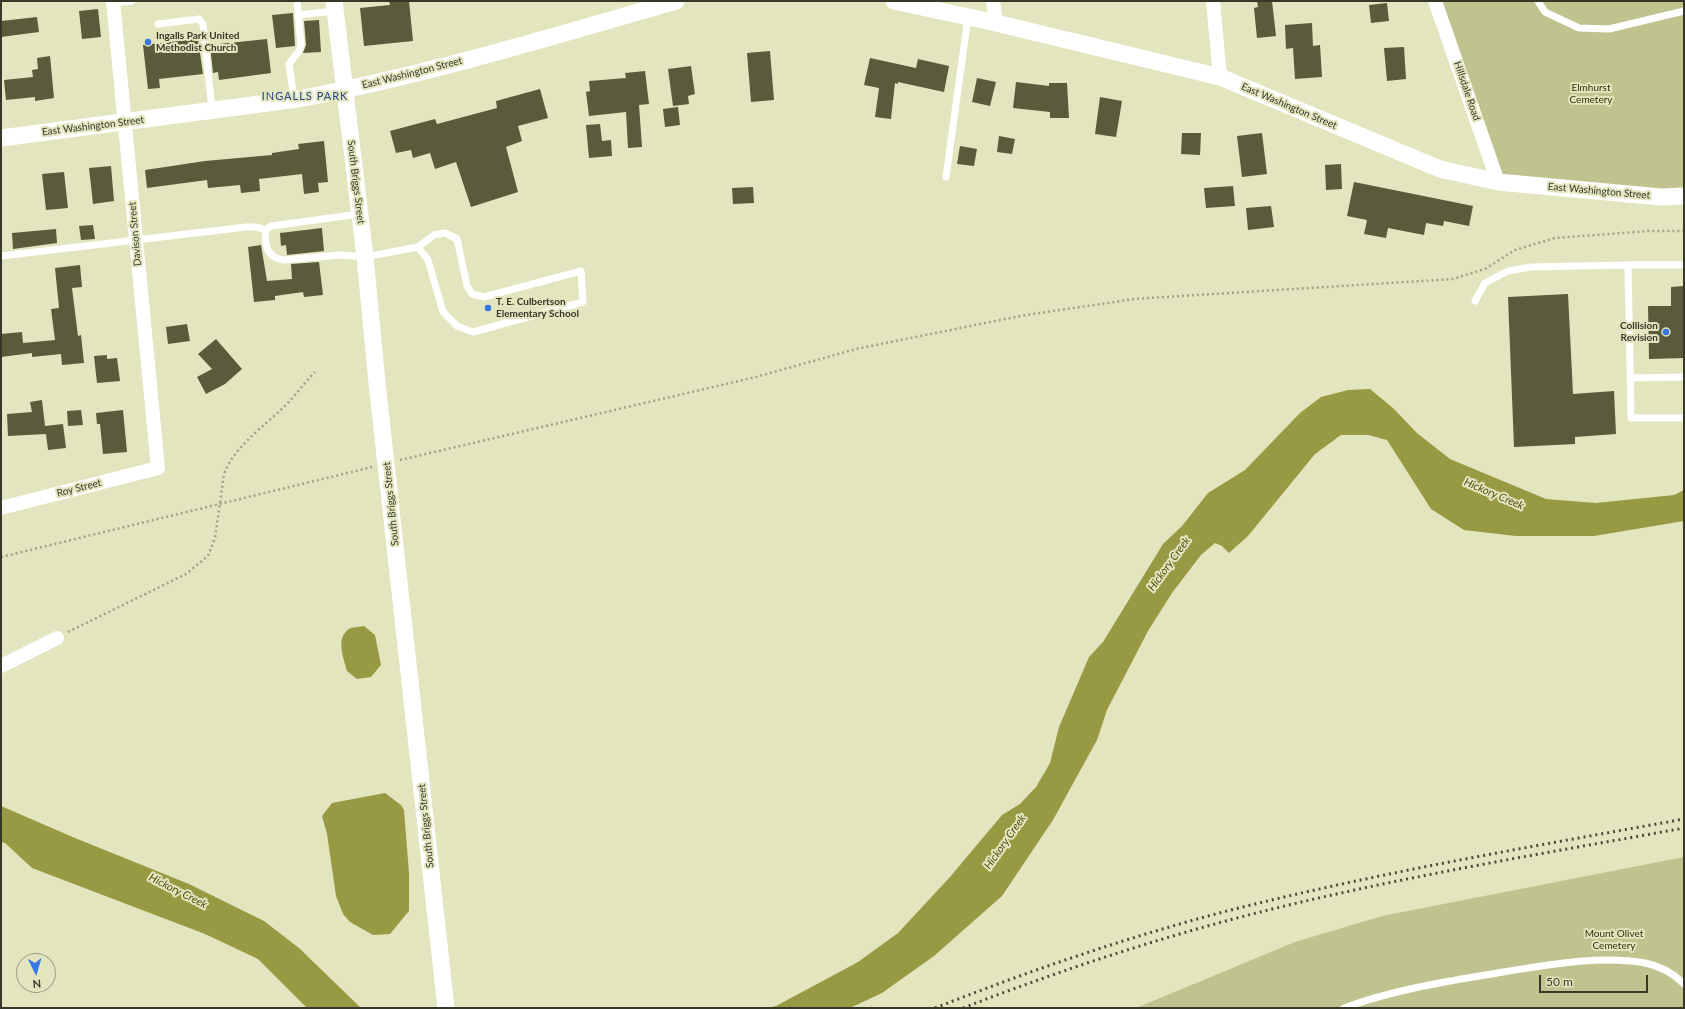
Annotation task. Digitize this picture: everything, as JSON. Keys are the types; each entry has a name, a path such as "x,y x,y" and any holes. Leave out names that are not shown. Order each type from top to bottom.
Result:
{"street":[{"name":"East Washington Street","path":"1,138 294,99 344,90 408,76 676,1"},
{"name":"East Washington Street","path":"894,1 996,23 1220,77 1440,169 1498,182 1661,197 1684,196"},
{"path":"993,1 996,23"},
{"path":"1213,1 1220,77"},
{"name":"Hillsdale Road","path":"1435,1 1498,182"},
{"name":"Davison Street","path":"113,2 158,468"},
{"name":"South Briggs Street","path":"334,6 365,257 377,383 446,1008"},
{"name":"Roy Street","path":"1,508 158,468"},
{"path":"1,666 56,638"}],"lane":[{"path":"113,2 132,1"},
{"path":"294,99 289,64 299,51 301,45 296,1"},
{"path":"1538,1 1546,12 1579,28 1609,29 1684,12"},
{"path":"298,15 334,6"},
{"path":"946,177 968,17"},
{"path":"158,24 199,19 203,24 212,110"},
{"path":"360,214 271,226 266,230 264,239 266,248 271,256 276,259 284,260 341,255 365,257 418,247 434,235 445,233 457,239 467,286 472,294 484,297 581,271 583,302 473,332 457,326 443,312 428,260 418,247"},
{"path":"1,256 246,227 256,227 266,230"},
{"path":"1628,265 1631,418 1684,418"},
{"path":"1475,301 1485,283 1508,271 1531,267 1684,265"},
{"path":"1630,378 1684,377"},
{"path":"1344,1008 1396,993 1436,984 1541,966 1605,960 1646,963 1662,968 1674,975 1684,984"}],"path":[{"path":"398,460 756,376 856,349 1020,316 1134,299 1453,279 1485,269 1515,250 1555,238 1649,231 1684,231"},
{"path":"56,638 186,574 208,556 215,538 224,474 228,464 241,448 285,406 315,372"},
{"path":"1,557 375,466"}],"green space":[{"name":"Elmhurst Cemetery","path":"1439,1 1684,1 1684,191 1503,178"},
{"name":"Mount Olivet Cemetery","path":"1684,857 1684,1008 1136,1008 1295,942 1382,916"}],"water":[{"name":"Hickory Creek","path":"1370,389 1393,408 1417,433 1450,459 1546,499 1596,503 1674,495 1684,490 1684,521 1594,536 1516,536 1464,530 1431,509 1387,440 1368,435 1341,435 1315,454 1248,536 1229,553 1222,546 1215,543 1201,555 1172,593 1148,631 1107,710 1097,740 1053,820 1002,896 934,956 882,993 850,1008 768,1008 776,1006 858,962 898,933 950,877 1002,815 1020,804 1036,787 1050,763 1059,727 1089,657 1103,642 1163,544 1182,526 1208,493 1245,470 1300,413 1321,397 1348,390"},
{"path":"364,626 375,635 381,665 371,677 357,679 347,671 341,643 342,638 349,629"},
{"path":"385,793 401,805 404,810 409,873 409,911 390,934 373,935 350,922 343,914 336,896 327,834 322,816 332,803"},
{"name":"Hickory Creek","path":"1,806 189,884 264,921 299,948 361,1008 307,1008 258,959 205,934 32,868 5,843 1,842"}],"building":[{"path":"389,1 409,1 413,41 364,46 360,8 390,5"},
{"path":"1257,1 1272,1 1276,36 1257,38 1254,8 1258,7"},
{"path":"1387,3 1389,21 1371,23 1369,5"},
{"path":"98,9 101,37 82,39 79,11"},
{"path":"293,13 295,46 276,48 272,15"},
{"path":"37,17 39,32 1,37 1,21"},
{"path":"319,20 321,52 303,53 306,45 304,21"},
{"path":"1312,23 1313,46 1320,45 1322,77 1295,79 1293,48 1286,49 1285,25"},
{"path":"198,39 203,74 159,79 160,88 148,89 143,45"},
{"path":"267,39 271,73 219,80 218,72 213,73 210,45"},
{"path":"1404,47 1406,79 1387,81 1384,48"},
{"path":"770,51 774,100 751,102 747,53"},
{"path":"50,56 54,98 35,101 35,97 6,100 4,80 33,77 32,70 38,69 37,58"},
{"path":"870,58 916,68 918,59 949,66 944,92 898,82 898,84 895,83 891,119 875,117 879,88 864,85"},
{"path":"691,66 695,94 688,96 689,104 673,106 668,69"},
{"path":"645,71 649,104 639,105 642,147 628,148 626,112 589,116 586,92 590,91 589,81 626,78 625,73"},
{"path":"977,78 996,82 990,106 972,102"},
{"path":"1016,82 1049,86 1049,83 1067,83 1069,118 1050,118 1050,112 1013,108"},
{"path":"540,89 548,118 518,126 522,141 506,147 518,192 471,207 456,162 435,169 430,153 413,158 411,150 396,153 390,131 435,119 437,124 497,108 496,101"},
{"path":"1100,97 1122,101 1116,137 1095,134"},
{"path":"678,107 680,125 665,127 663,109"},
{"path":"600,124 602,141 611,140 612,156 589,158 586,125"},
{"path":"1182,133 1201,133 1200,155 1181,154"},
{"path":"1262,133 1267,174 1242,177 1237,136"},
{"path":"999,136 1015,139 1012,154 997,152"},
{"path":"324,141 328,182 318,183 319,192 304,194 302,174 259,179 260,191 241,193 240,185 208,188 207,180 147,188 145,170 205,161 272,155 272,153 299,149 298,144"},
{"path":"960,146 977,149 974,166 957,164"},
{"path":"1341,164 1342,189 1326,190 1325,165"},
{"path":"111,166 114,201 93,204 89,168"},
{"path":"64,172 68,208 46,210 42,174"},
{"path":"1354,182 1473,206 1469,226 1444,221 1443,226 1426,223 1424,235 1388,228 1386,238 1364,234 1367,220 1347,216"},
{"path":"1233,186 1235,206 1206,208 1204,188"},
{"path":"753,187 754,203 733,204 732,188"},
{"path":"1271,206 1274,227 1248,230 1246,208"},
{"path":"93,225 95,239 81,240 79,226"},
{"path":"322,228 324,251 287,255 286,245 281,246 280,233"},
{"path":"56,229 57,243 13,249 12,233"},
{"path":"261,245 267,281 292,279 291,264 319,262 323,295 304,297 303,292 275,296 275,300 254,302 248,247"},
{"path":"80,265 82,287 72,288 78,336 81,335 84,363 62,365 61,354 32,357 32,353 1,357 1,334 22,332 23,343 55,340 51,309 59,308 55,268"},
{"name":"Collision Revision","path":"1684,286 1684,358 1649,359 1648,306 1671,306 1671,287"},
{"path":"1568,294 1573,394 1614,391 1616,434 1575,437 1575,444 1514,447 1508,297"},
{"path":"187,324 190,341 168,344 166,327"},
{"path":"216,339 242,369 225,384 206,394 197,377 212,369 198,354"},
{"path":"107,355 107,359 117,358 120,381 97,383 94,356"},
{"path":"42,400 45,426 63,424 66,448 48,450 46,434 8,436 7,414 32,412 30,402"},
{"path":"81,410 83,425 68,426 67,411"},
{"path":"123,410 127,452 103,454 100,424 97,424 96,413"}],"railway":[{"path":"935,1008 1078,956 1223,912 1395,873 1511,850 1684,819"},
{"path":"963,1008 1027,984 1124,951 1189,931 1279,907 1452,870 1684,828"}],"place":[{"name":"Ingalls Park United Methodist Church","path":"148,42"},
{"name":"T. E. Culbertson Elementary School","path":"488,308"},
{"name":"Collision Revision","path":"1666,332"}],"district":[{"name":"INGALLS PARK","path":"305,96"}]}
